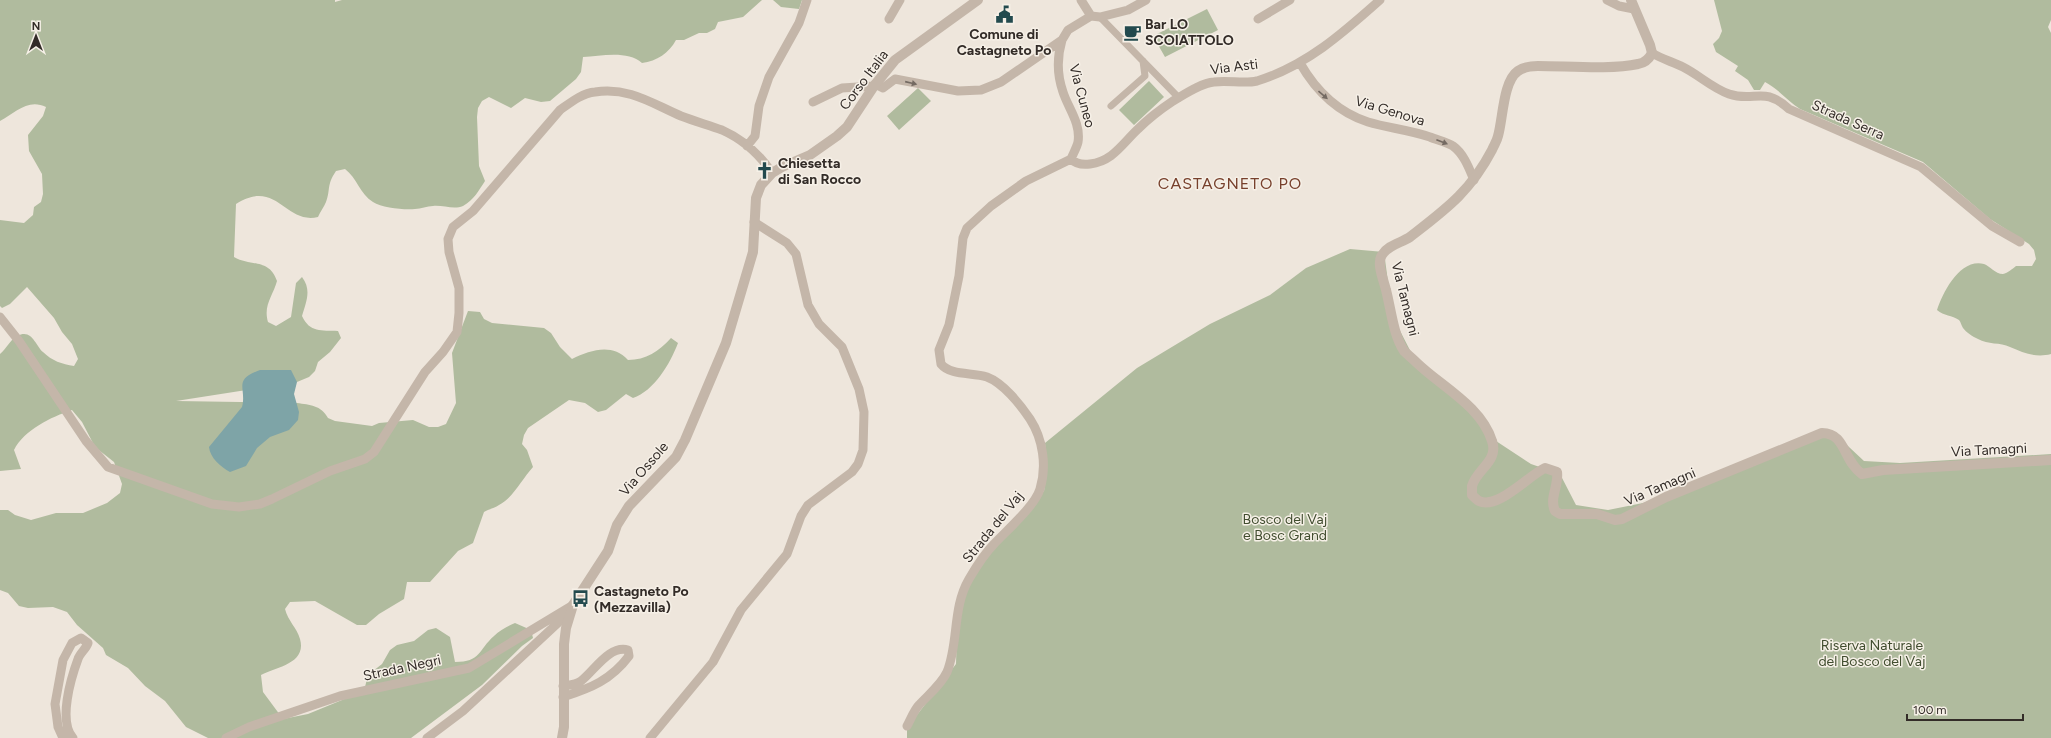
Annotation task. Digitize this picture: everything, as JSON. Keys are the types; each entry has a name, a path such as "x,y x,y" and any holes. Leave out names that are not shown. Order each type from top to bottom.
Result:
{"street":[{"path":"747,146 755,136 758,106 769,77 799,23 808,0"},
{"path":"889,19 900,0"},
{"name":"Corso Italia","path":"772,173 788,164 810,155 837,136 847,126 889,66 903,52 978,0"},
{"path":"1081,0 1095,17 1143,61 1179,98"},
{"path":"813,102 842,88 875,85 882,88 895,79 958,92 981,90 1001,82 1062,40 1068,30 1095,17 1128,10 1146,0"},
{"path":"1258,19 1276,4 1290,0"},
{"name":"Via Asti","path":"1071,159 1075,163 1087,165 1101,163 1113,156 1138,129 1163,108 1179,98 1212,82 1255,81 1300,63 1349,28 1380,0"},
{"path":"1474,180 1498,138 1509,81 1517,71 1527,67 1538,66 1638,64 1649,60 1652,53 1650,45 1632,5 1619,6 1608,0"},
{"name":"Via Cuneo","path":"1062,40 1058,54 1059,72 1063,92 1074,116 1078,132 1078,142 1071,159"},
{"name":"Strada Serra","path":"1652,53 1682,66 1715,88 1729,94 1743,97 1762,95 1771,97 1789,110 1921,167 1992,226 2020,242"},
{"path":"1111,106 1145,76 1143,61"},
{"name":"Via Genova","path":"1300,63 1310,81 1320,93 1343,111 1368,122 1420,134 1453,146 1467,163 1474,180"},
{"path":"0,317 19,341 86,441 108,467 212,504 239,507 260,504 330,471 365,459 374,452 425,372 443,352 456,332 460,299 449,252 448,239 453,227 473,211 560,110 590,93 624,92 639,95 690,119 722,130 747,146 764,161 772,173"},
{"name":"Strada del Vaj","path":"907,726 919,705 930,695 946,674 950,659 957,611 962,593 969,579 992,545 1034,500 1040,489 1043,466 1040,441 1030,419 999,384 988,377 971,373 951,371 941,364 940,350 949,324 959,276 963,238 967,228 991,206 1026,181 1071,159"},
{"name":"Via Ossole","path":"562,738 564,727 564,644 573,605 608,551 617,525 629,506 676,456 685,440 726,343 753,252 756,198 761,185 772,173"},
{"name":"Via Tamagni","path":"1474,180 1456,201 1408,238 1390,247 1382,255 1380,262 1396,332 1404,351 1428,374 1454,393 1474,412 1492,439 1494,448 1492,457 1472,486 1472,495 1480,502 1488,502 1498,499 1545,468 1556,472 1556,489 1552,499 1555,511 1560,514 1597,514 1615,520 1622,519 1666,497 1822,433 1830,433 1838,438 1854,468 1862,474 1892,469 2051,460"},
{"path":"650,738 713,662 741,610 787,554 801,516 808,506 852,472 858,464 863,450 864,412 859,389 842,347 819,324 808,305 796,254 787,243 754,222"},
{"name":"Strada Negri","path":"226,738 249,727 340,696 469,668 573,605"},
{"path":"427,738 463,711 560,620 570,616"},
{"path":"63,738 58,727 55,704 63,660 72,643 81,638 86,640 88,643 79,657 69,691 65,716 69,734 72,738"},
{"path":"621,648 628,650 629,656 624,663 602,683 563,692 582,680 603,660 617,650 621,648"}],"green space":[{"path":"0,0 335,0 335,2 342,0 762,0 743,17 718,22 715,29 707,33 699,33 684,40 676,40 670,49 662,56 647,62 642,63 629,56 622,55 583,57 581,72 576,79 550,101 541,102 525,98 511,108 489,97 482,101 478,108 477,117 479,166 485,181 473,198 463,206 456,208 431,206 420,209 410,209 382,206 373,202 365,195 353,177 345,169 336,171 333,176 326,202 318,217 307,218 297,215 271,199 261,196 250,197 236,204 234,257 264,266 274,274 277,281 268,306 268,322 276,326 291,317 296,283 302,277 307,287 307,296 302,316 305,321 312,328 317,330 338,331 341,338 330,352 318,362 315,371 309,377 297,382 176,401 297,403 319,408 328,418 335,421 372,426 379,423 413,420 429,427 438,427 446,424 456,403 452,353 468,311 480,312 484,319 492,323 544,328 551,333 560,347 572,359 594,351 608,350 615,351 628,360 635,360 652,354 671,338 678,343 666,368 654,383 641,394 633,398 626,394 606,410 598,412 585,403 569,400 528,428 524,435 522,444 527,450 533,467 509,498 484,512 473,543 458,551 430,582 407,582 404,599 379,614 366,625 357,625 315,601 290,602 285,609 300,639 301,647 299,654 295,659 282,667 261,675 263,692 283,719 308,714 364,691 368,675 382,664 390,650 397,645 414,641 428,630 436,628 450,637 455,662 470,660 475,657 496,634 515,623 531,630 533,638 522,646 482,685 411,738 208,738 186,727 165,701 145,686 128,668 106,655 103,648 77,625 67,612 53,607 28,608 19,606 8,593 0,590 0,510 8,510 15,515 31,520 56,513 83,513 107,503 120,493 122,484 114,462 95,447 82,422 72,410 47,420 24,436 14,450 21,469 0,471 0,354 17,336 26,334 33,338 40,349 54,360 74,366 78,359 72,344 62,332 54,318 27,287 10,304 2,308 0,306 0,220 24,223 33,215 34,207 41,202 43,194 42,174 29,151 28,135 43,116 46,107 33,104 27,105 0,121"},
{"path":"773,0 802,0 799,9 781,7"},
{"path":"1714,0 2051,0 2051,20 2048,27 2051,33 2051,354 2030,354 2006,345 1982,341 1966,331 1959,320 1937,310 1948,286 1960,271 1967,266 1984,264 1998,273 2003,274 2016,266 2032,266 2036,259 2034,250 2029,244 1990,219 1923,162 1800,109 1765,82 1760,90 1754,90 1748,80 1735,71 1738,66 1716,52 1713,44 1719,38 1722,31"},
{"path":"1207,9 1218,30 1165,57 1153,36"},
{"path":"1149,81 1164,97 1134,125 1119,110"},
{"path":"918,88 931,101 899,130 887,116"},
{"name":"Bosco del Vaj e Bosc Grand","path":"1350,249 1384,252 1389,289 1397,325 1414,358 1438,379 1496,441 1531,464 1560,474 1576,505 1608,510 1643,503 1834,433 1864,461 1900,463 2051,454 2051,738 907,738 907,728 956,664 957,630 969,581 997,543 1044,491 1047,468 1045,443 1137,368 1210,324 1270,295 1306,268"}],"water":[{"path":"260,370 291,370 297,382 294,394 299,412 298,420 289,430 270,437 257,448 246,466 230,472 216,462 211,455 209,447 242,407 243,381 246,377"}],"place":[{"name":"Comune di Castagneto Po","path":"1004,14"},
{"name":"Bar LO SCOIATTOLO","path":"1132,32"},
{"name":"Chiesetta di San Rocco","path":"765,171"},
{"name":"Castagneto Po (Mezzavilla)","path":"581,599"}],"district":[{"name":"CASTAGNETO PO","path":"1230,183"}],"park label":[{"name":"Riserva Naturale del Bosco del Vaj","path":"1872,654"}]}
